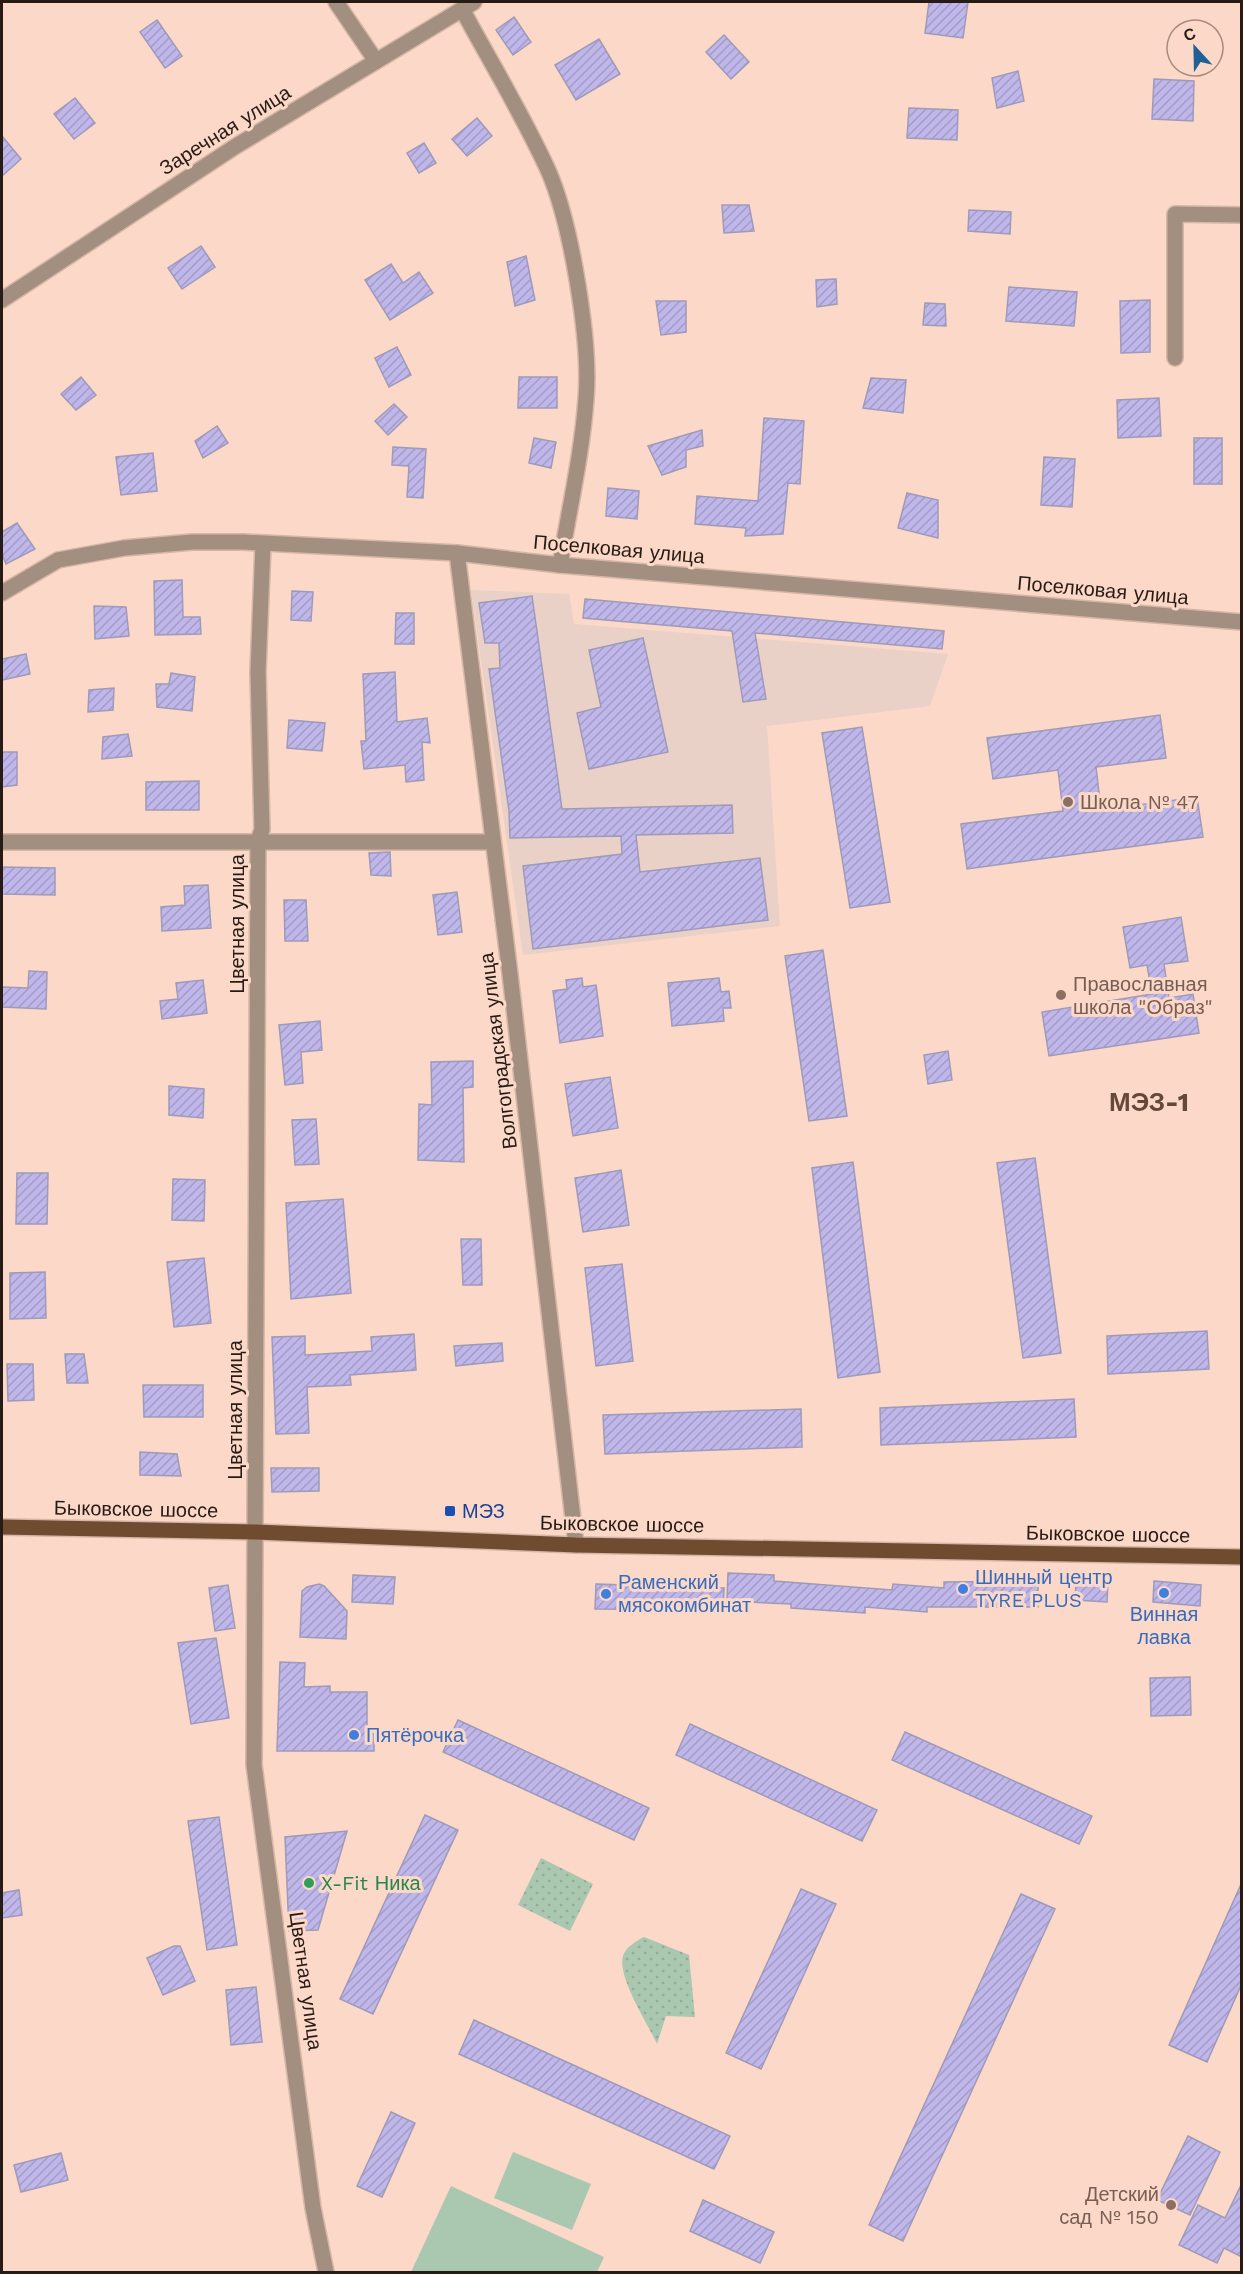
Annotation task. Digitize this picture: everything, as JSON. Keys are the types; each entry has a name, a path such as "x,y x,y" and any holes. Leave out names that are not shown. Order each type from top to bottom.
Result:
{"main road":[{"name":"Быковское шоссе","path":"2,1527 256,1532 576,1545 1242,1557"}],"street":[{"path":"336,2 376,61"},
{"path":"468,5 549,172 567,232 579,303 586,360 586,398 560,565"},
{"name":"Заречная улица","path":"2,300 236,146 468,5"},
{"path":"1175,358 1175,214 1242,215"},
{"name":"Поселковая улица","path":"2,592 58,560 124,548 192,542 457,554 560,565 1242,622"},
{"name":"Цветная улица","path":"263,544 258,672 262,830 258,840 254,1765 313,2208 326,2272"},
{"name":"Волгоградская улица","path":"457,554 510,975 576,1545"},
{"path":"2,842 258,840 492,842"}],"shaded area":[{"path":"471,590 569,594 574,624 948,654 930,706 767,726 780,926 523,955"}],"green space":[{"path":"541,1858 593,1884 570,1931 518,1905"},
{"path":"644,1937 689,1955 695,2017 666,2016 657,2044 634,2000 622,1965 626,1950"},
{"path":"513,2152 591,2184 572,2230 494,2198"},
{"path":"451,2186 604,2257 597,2272 411,2272"}],"building":[{"path":"929,2 968,2 963,38 925,33"},
{"path":"514,17 531,42 513,55 496,30"},
{"path":"157,20 182,56 165,68 140,32"},
{"path":"724,35 749,62 731,79 706,52"},
{"path":"599,39 620,74 576,100 555,65"},
{"path":"1018,71 1024,101 997,108 992,78"},
{"path":"1154,79 1194,81 1193,121 1152,119"},
{"path":"75,98 95,123 74,139 54,114"},
{"path":"909,108 958,110 957,140 907,138"},
{"path":"477,118 492,136 467,156 452,139"},
{"path":"2,136 21,159 2,176"},
{"path":"424,143 436,163 419,173 407,153"},
{"path":"722,205 749,205 754,231 724,233"},
{"path":"969,210 1011,212 1010,234 968,231"},
{"path":"201,246 215,267 182,289 168,268"},
{"path":"526,256 535,300 515,306 507,262"},
{"path":"391,264 403,283 419,272 433,293 390,320 365,280"},
{"path":"836,279 837,304 817,307 816,280"},
{"path":"1009,287 1077,292 1074,326 1006,321"},
{"path":"1150,300 1150,352 1121,353 1120,301"},
{"path":"656,301 686,301 686,332 661,335"},
{"path":"925,303 945,304 946,326 923,325"},
{"path":"397,347 411,375 389,387 375,358"},
{"path":"81,377 96,395 76,410 61,394"},
{"path":"519,377 557,377 557,408 518,408"},
{"path":"871,378 906,380 903,413 863,408"},
{"path":"1159,398 1161,436 1118,438 1117,400"},
{"path":"394,404 407,417 388,435 375,421"},
{"path":"764,418 804,421 800,484 788,483 783,534 745,536 746,528 695,524 697,496 758,501"},
{"path":"217,426 228,443 203,458 195,441"},
{"path":"702,430 703,446 686,450 686,467 662,475 648,446"},
{"path":"534,438 556,442 551,468 529,463"},
{"path":"1194,438 1222,438 1222,484 1194,484"},
{"path":"393,447 426,449 423,498 407,497 409,466 392,465"},
{"path":"153,453 157,491 121,495 116,457"},
{"path":"1044,457 1075,459 1072,507 1041,505"},
{"path":"608,488 639,491 637,519 606,516"},
{"path":"907,493 938,500 938,538 898,528"},
{"path":"17,523 35,549 6,564 2,554 2,532"},
{"path":"182,580 183,617 200,617 201,634 155,635 154,581"},
{"path":"292,591 313,592 311,621 291,620"},
{"path":"532,596 562,809 732,805 733,833 636,835 640,872 760,858 768,920 533,949 523,866 622,854 621,836 510,838 509,811 489,669 500,668 499,643 485,643 479,603"},
{"path":"585,599 944,631 942,649 755,633 766,699 743,702 732,631 583,618"},
{"path":"94,606 126,607 129,636 95,639"},
{"path":"396,613 414,613 414,644 395,644"},
{"path":"643,638 668,752 589,769 577,713 601,707 589,650"},
{"path":"26,654 30,674 2,680 2,659"},
{"path":"395,672 397,722 427,718 430,743 422,742 424,780 406,782 405,765 364,769 361,741 366,741 363,674"},
{"path":"171,673 195,677 192,711 157,707 156,684 169,684"},
{"path":"114,688 113,710 88,712 89,690"},
{"path":"1160,715 1166,758 1096,767 1101,810 1197,797 1203,837 967,869 961,824 1063,811 1058,770 993,779 987,738"},
{"path":"289,720 325,723 322,751 287,748"},
{"path":"862,727 890,902 850,908 822,733"},
{"path":"128,734 132,756 102,759 103,737"},
{"path":"2,752 17,752 17,785 2,787"},
{"path":"199,781 199,810 146,810 146,782"},
{"path":"390,852 391,876 371,875 369,853"},
{"path":"2,867 55,868 55,895 2,894"},
{"path":"208,885 211,928 162,931 161,907 185,905 184,886"},
{"path":"457,892 462,932 438,935 433,895"},
{"path":"284,900 306,900 308,941 285,941"},
{"path":"1181,917 1188,961 1164,964 1169,998 1193,994 1199,1033 1049,1056 1042,1012 1152,994 1147,965 1130,968 1123,927"},
{"path":"823,950 847,1116 809,1121 785,956"},
{"path":"29,971 47,972 46,1009 2,1007 2,987 28,988"},
{"path":"582,978 583,987 596,985 603,1036 560,1043 553,991 567,989 566,980"},
{"path":"719,978 721,992 729,991 731,1008 723,1008 724,1021 672,1026 668,983"},
{"path":"203,980 207,1013 162,1019 160,1001 178,999 176,983"},
{"path":"320,1021 322,1050 301,1052 303,1083 285,1085 279,1025"},
{"path":"948,1051 952,1080 928,1084 924,1055"},
{"path":"473,1061 473,1087 463,1088 464,1162 418,1160 419,1104 432,1105 431,1062"},
{"path":"610,1077 618,1128 573,1136 565,1084"},
{"path":"169,1086 204,1089 203,1118 169,1115"},
{"path":"316,1119 319,1164 295,1165 292,1120"},
{"path":"1035,1158 1061,1353 1023,1358 997,1163"},
{"path":"853,1162 880,1372 838,1378 812,1168"},
{"path":"621,1170 629,1225 583,1232 575,1178"},
{"path":"17,1173 48,1173 47,1224 16,1224"},
{"path":"173,1179 205,1180 204,1221 172,1220"},
{"path":"343,1199 351,1293 291,1299 286,1203"},
{"path":"461,1239 481,1239 482,1285 463,1285"},
{"path":"204,1258 211,1323 174,1327 167,1262"},
{"path":"622,1264 633,1361 596,1366 585,1268"},
{"path":"45,1272 46,1318 10,1319 10,1273"},
{"path":"1207,1331 1209,1369 1108,1374 1107,1336"},
{"path":"414,1334 416,1370 350,1375 351,1385 307,1387 309,1433 276,1434 272,1337 305,1336 305,1355 372,1351 371,1337"},
{"path":"502,1343 503,1361 456,1366 454,1346"},
{"path":"65,1354 84,1354 88,1383 67,1383"},
{"path":"7,1364 33,1364 34,1400 8,1401"},
{"path":"143,1385 203,1385 203,1417 144,1417"},
{"path":"1074,1399 1076,1437 881,1445 880,1408"},
{"path":"801,1409 802,1447 605,1454 603,1415"},
{"path":"140,1452 177,1454 181,1476 140,1475"},
{"path":"271,1468 319,1468 319,1491 272,1492"},
{"path":"728,1573 774,1575 774,1581 892,1590 893,1584 944,1588 944,1582 1038,1581 1038,1607 927,1607 927,1612 865,1607 865,1613 791,1608 791,1604 727,1601"},
{"path":"353,1575 395,1577 393,1604 352,1602"},
{"path":"1076,1580 1108,1582 1107,1602 1075,1600"},
{"path":"1154,1581 1201,1585 1200,1606 1153,1602"},
{"path":"319,1584 324,1586 347,1611 346,1639 300,1637 302,1591"},
{"path":"596,1584 724,1588 723,1610 595,1609"},
{"path":"228,1585 235,1628 215,1631 209,1588"},
{"path":"216,1638 229,1718 191,1724 178,1643"},
{"path":"280,1662 305,1663 304,1687 330,1686 330,1692 367,1692 367,1733 374,1734 374,1751 277,1751"},
{"path":"1190,1677 1191,1715 1151,1716 1150,1678"},
{"path":"458,1720 649,1808 634,1840 443,1752"},
{"path":"690,1724 877,1810 862,1841 676,1755"},
{"path":"905,1732 1092,1816 1079,1844 892,1760"},
{"path":"425,1815 458,1830 373,2014 340,1999"},
{"path":"219,1817 237,1945 207,1950 188,1821"},
{"name":"X-Fit Ника","path":"347,1831 318,1930 289,1931 285,1837"},
{"path":"1242,1882 1242,1983 1207,2062 1169,2045"},
{"path":"801,1889 836,1904 761,2069 726,2053"},
{"path":"19,1890 22,1915 2,1918 2,1893"},
{"path":"1021,1894 1055,1909 903,2241 869,2225"},
{"path":"174,1946 180,1946 195,1981 163,1995 147,1958"},
{"path":"256,1987 262,2042 231,2045 226,1990"},
{"path":"474,2020 730,2136 714,2169 459,2054"},
{"path":"391,2112 415,2123 382,2197 357,2186"},
{"path":"1188,2136 1220,2152 1190,2215 1157,2200"},
{"path":"61,2153 68,2180 21,2192 14,2165"},
{"path":"1242,2183 1242,2257 1224,2248 1217,2263 1179,2245 1198,2205 1225,2218"},
{"path":"703,2200 774,2232 760,2263 690,2231"}],"place":[{"name":"Школа № 47","path":"1068,802"},
{"name":"Православная школа \"Образ\"","path":"1061,995"},
{"name":"МЭЗ","path":"450,1511"},
{"name":"Шинный центр TYRE PLUS","path":"963,1589"},
{"name":"Винная лавка","path":"1164,1593"},
{"name":"Раменский мясокомбинат","path":"606,1594"},
{"name":"Пятёрочка","path":"354,1735"},
{"name":"X-Fit Ника","path":"309,1883"},
{"name":"Детский сад № 150","path":"1171,2205"}],"district":[{"name":"МЭЗ-1","path":"1149,1102"}]}
